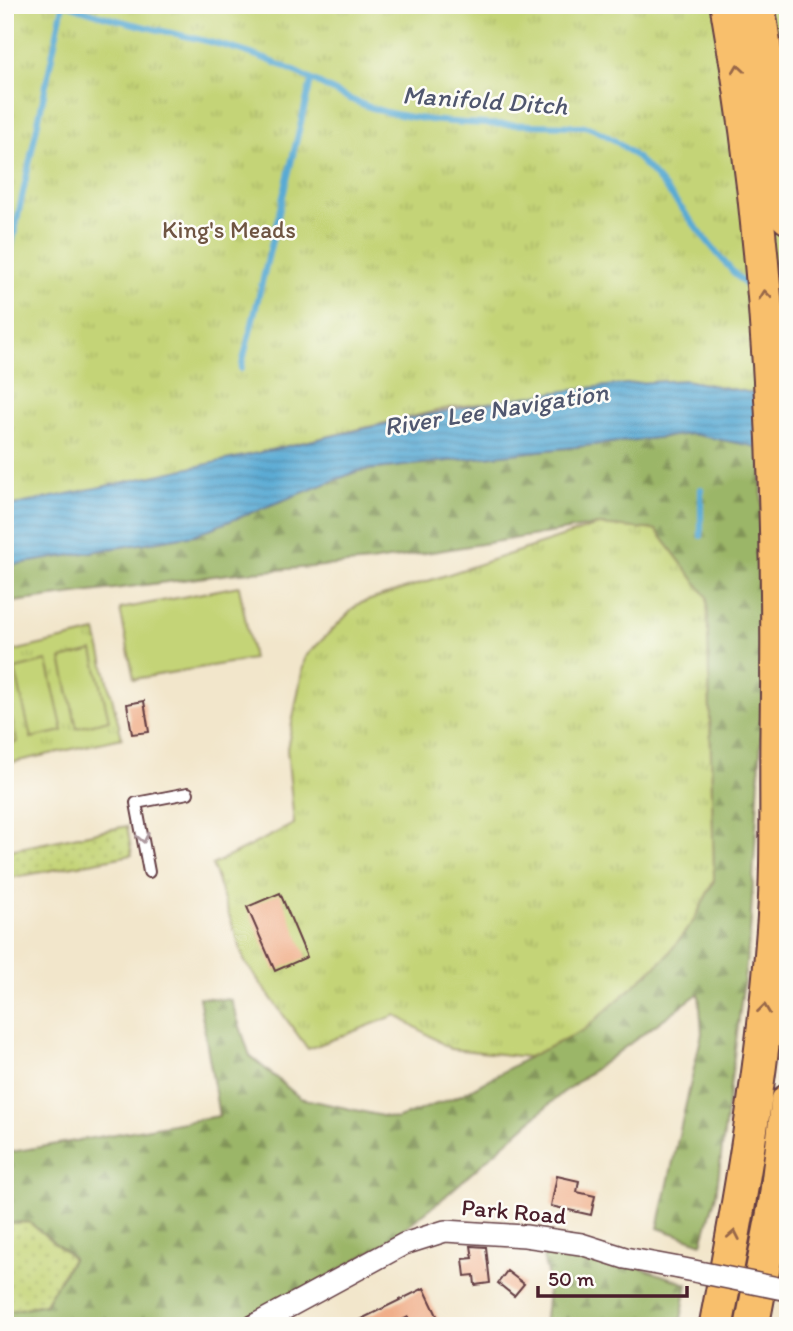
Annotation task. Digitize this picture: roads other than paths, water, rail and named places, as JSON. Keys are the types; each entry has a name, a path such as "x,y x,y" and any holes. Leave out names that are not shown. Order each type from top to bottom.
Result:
{"highway":[{"path":"716,1326 742,1194 774,935 779,621 777,485 768,317 758,223 727,5"},
{"path":"758,5 788,217"},
{"path":"752,1326 776,1200 788,1101"}],"street":[{"name":"Park Road","path":"253,1326 404,1244 445,1231 512,1234 581,1244 625,1258 788,1290"}],"lane":[{"path":"149,872 136,803 188,793"}],"water":[{"name":"River Lee Navigation","path":"685,380 779,398 788,453 692,434 358,471 194,535 5,566 5,507 474,406 579,389"}],"waterway":[{"path":"5,277 63,5"},
{"name":"Manifold Ditch","path":"69,5 253,54 293,70 364,105 395,114 465,123 585,126 624,147 641,162 658,179 729,267 753,290"},
{"path":"241,369 311,81"},
{"path":"775,302 788,307"},
{"path":"701,489 701,536"}],"park label":[{"name":"King's Meads","path":"229,229"}]}
